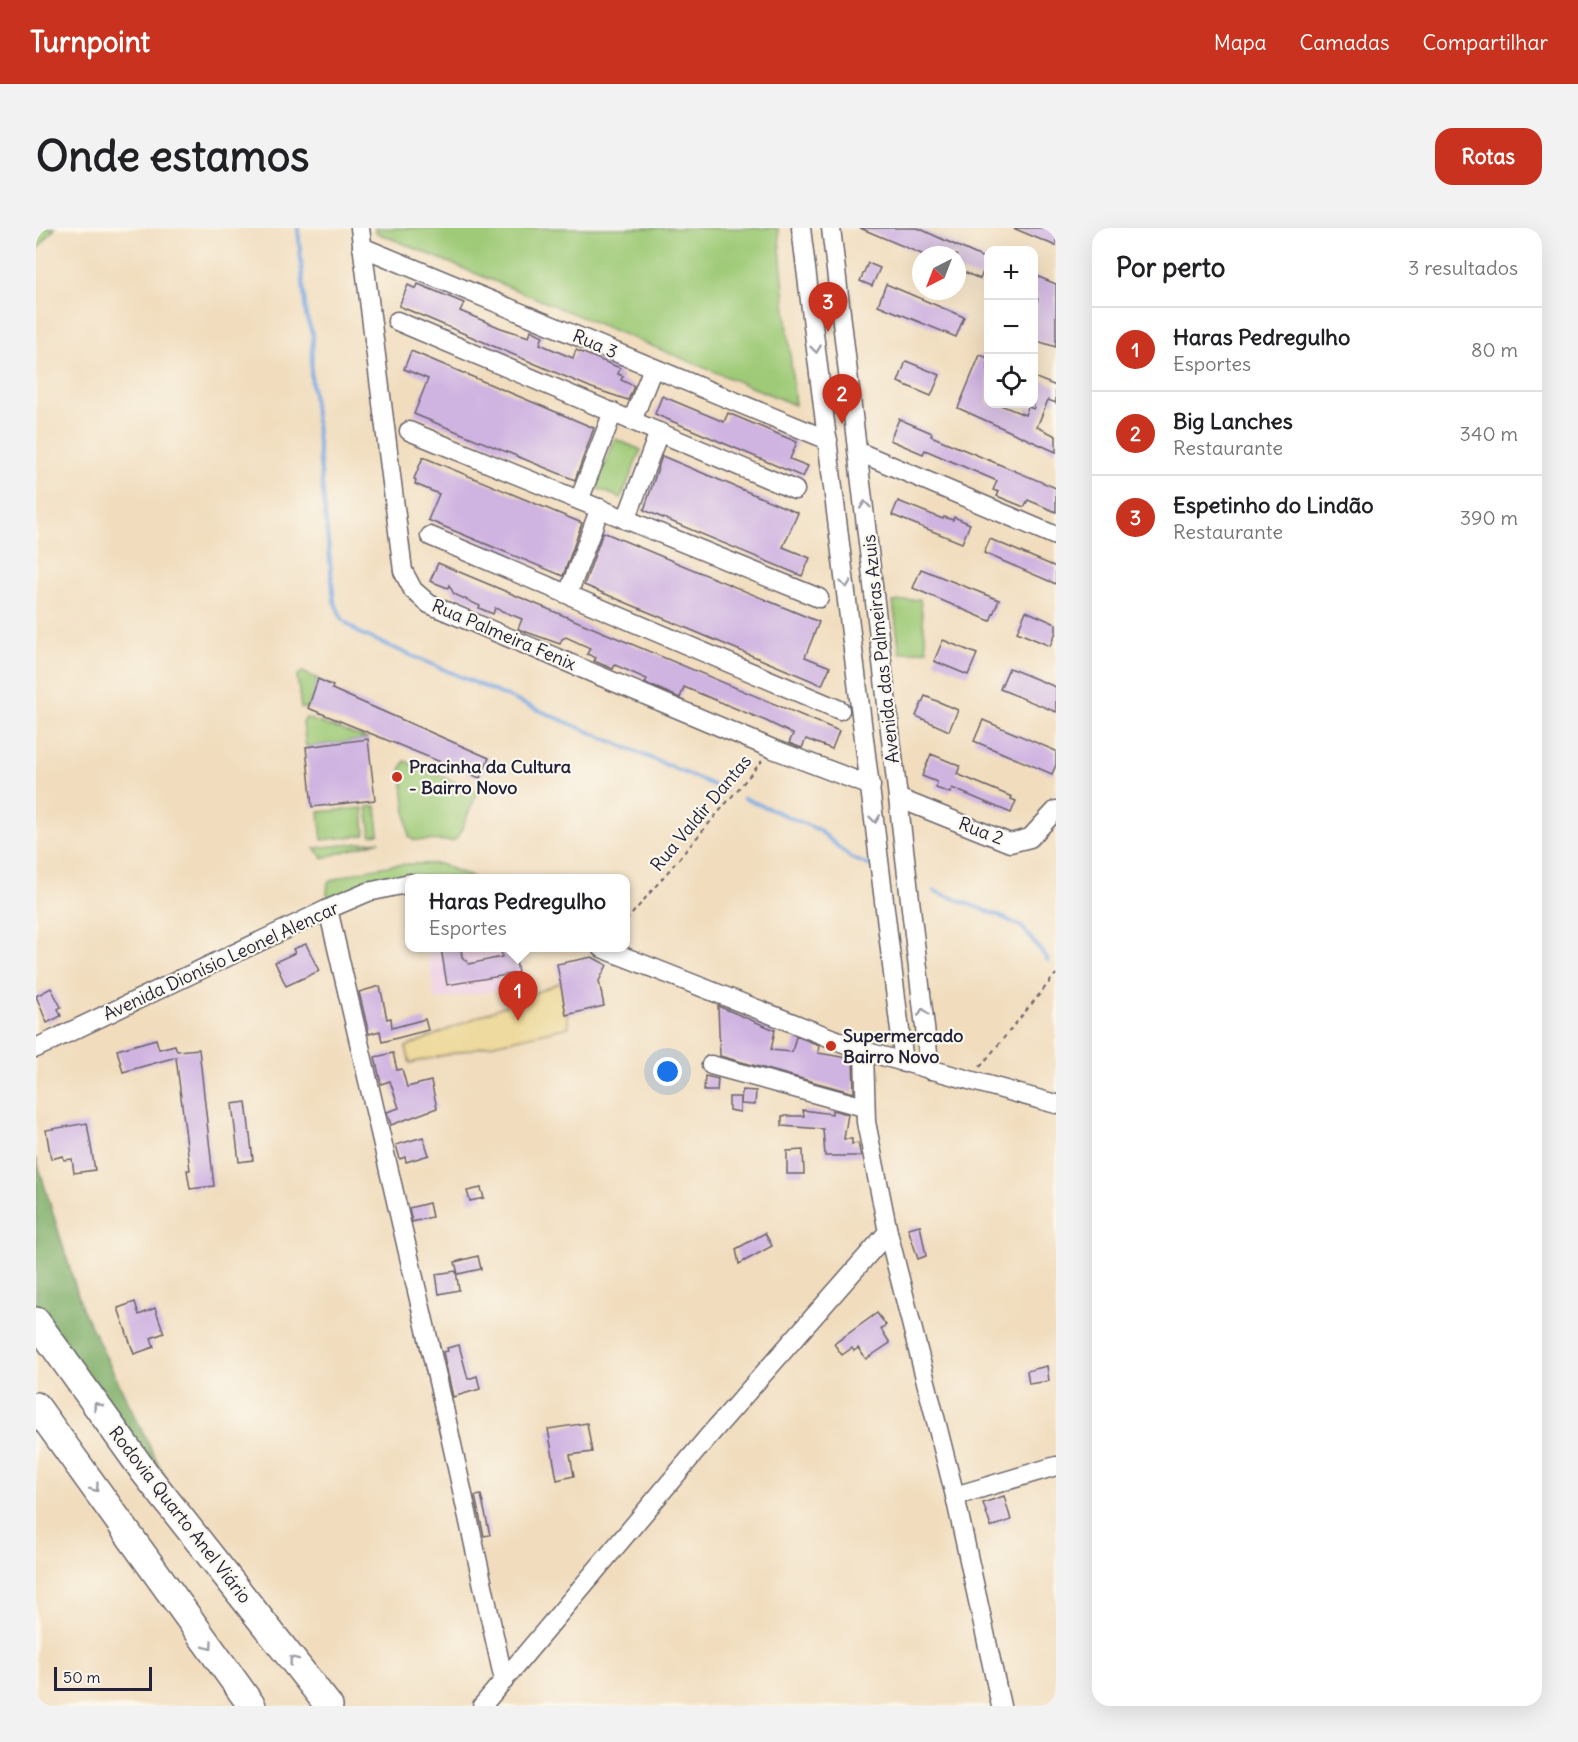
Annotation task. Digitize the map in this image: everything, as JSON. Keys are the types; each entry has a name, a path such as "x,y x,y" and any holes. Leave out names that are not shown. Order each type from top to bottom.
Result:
{"highway":[{"name":"Rodovia Quarto Anel Viário","path":"36,1321 145,1473 329,1706"},
{"path":"36,1406 252,1706"}],"street":[{"name":"Rua Palmeira Fenix","path":"360,228 403,571 413,590 429,604 773,749 871,786"},
{"name":"Avenida das Palmeiras Azuis","path":"801,228 904,1063"},
{"name":"Avenida das Palmeiras Azuis","path":"831,228 930,1070"},
{"name":"Rua 3","path":"362,247 828,440"},
{"path":"398,321 795,490"},
{"path":"632,421 653,368"},
{"path":"580,498 613,412"},
{"path":"409,431 580,498 819,598"},
{"path":"626,519 659,432"},
{"path":"859,452 1056,536"},
{"path":"568,594 600,508"},
{"path":"430,536 840,710"},
{"name":"Rua 2","path":"898,798 1010,843 1030,838 1056,810"},
{"name":"Avenida Dionísio Leonel Alencar","path":"36,1048 328,909 368,892 405,884"},
{"path":"328,909 438,1381 504,1681"},
{"path":"612,952 864,1051 1056,1104"},
{"path":"864,1051 864,1107 888,1232 955,1496 1000,1706"},
{"path":"711,1065 864,1107"},
{"path":"482,1706 707,1438 888,1232"},
{"path":"955,1496 1056,1466"}],"path":[{"name":"Rua Valdir Dantas","path":"630,916 773,749"},
{"path":"970,1080 1056,974"}],"shaded area":[{"path":"428,952 521,952 526,986 435,1000"}],"green space":[{"path":"36,228 55,228 36,251"},
{"path":"375,228 778,228 795,405 375,232"},
{"path":"615,439 641,450 621,498 596,488"},
{"path":"920,599 927,650 900,653 893,602"},
{"path":"302,672 318,679 308,708 301,708 297,676"},
{"path":"306,718 368,739 306,747 303,723"},
{"path":"405,761 475,790 477,793 458,837 453,841 414,840 409,837 401,768"},
{"path":"376,806 379,834 371,835 367,807"},
{"path":"363,808 365,835 322,840 319,812"},
{"path":"380,841 323,858 315,848 324,847"},
{"path":"410,864 440,864 464,874 405,874 405,879 330,903 327,893 328,882 357,872"},
{"path":"36,1158 82,1308 178,1504 36,1307"}],"sand":[{"path":"561,982 569,1027 410,1063 406,1047"}],"building":[{"path":"860,228 918,228 957,246 912,246 912,250"},
{"path":"1013,228 1056,228 1056,246"},
{"path":"966,250 984,258 984,270 980,279 966,273"},
{"path":"868,263 880,268 872,286 860,281"},
{"path":"1038,277 1056,284 1056,347 1038,341"},
{"path":"418,284 464,303 460,311 501,328 529,337 531,330 543,336 540,344 568,356 573,358 576,350 620,368 618,374 623,376 621,380 634,386 628,400 592,388 399,306 408,285 416,289"},
{"path":"886,284 912,295 912,300 924,300 964,317 956,337 878,305"},
{"path":"411,351 594,428 575,480 414,414 428,379 404,369"},
{"path":"980,355 984,356 984,408 1008,408 1025,415 1028,408 1038,408 1038,379 1056,386 1056,403 1048,400 1037,427 1056,436 1056,452 958,408"},
{"path":"906,361 940,375 931,396 898,382"},
{"path":"662,396 724,422 728,413 797,442 790,459 808,466 803,477 655,414"},
{"path":"899,419 932,433 931,436 1056,488 1056,512 1028,500 1024,507 997,496 999,492 993,490 997,481 925,450 923,454 890,440"},
{"path":"662,456 798,513 783,547 810,558 802,576 644,510"},
{"path":"423,457 582,523 563,576 428,520 439,494 415,484 414,479"},
{"path":"898,501 943,519 944,517 953,520 954,517 970,524 962,543 892,515"},
{"path":"603,532 819,622 805,657 830,667 822,685 584,585"},
{"path":"990,539 1056,567 1056,584 984,553"},
{"path":"438,563 839,731 832,749 806,739 802,748 789,743 793,734 766,721 684,687 680,698 645,683 647,679 615,665 613,669 594,661 596,658 587,654 590,648 566,637 560,644 518,629 522,619 495,608 493,614 454,594 449,585 448,588 430,581"},
{"path":"921,569 999,600 990,621 913,588"},
{"path":"1026,611 1056,624 1056,632 1050,646 1017,632"},
{"path":"943,640 977,654 968,675 934,661"},
{"path":"1009,668 1056,687 1056,712 1000,689"},
{"path":"318,679 333,686 332,689 489,758 480,778 308,708"},
{"path":"925,696 958,710 949,731 916,716"},
{"path":"983,720 1056,751 1056,765 1052,774 974,741"},
{"path":"368,739 375,800 312,807 306,747"},
{"path":"931,754 960,766 957,774 1012,797 1011,799 1016,801 1011,813 952,788 950,793 936,788 937,782 922,776"},
{"path":"306,944 319,971 286,986 275,962 295,953 293,949"},
{"path":"442,952 461,952 462,957 469,964 502,957 501,952 515,952 518,973 447,985"},
{"path":"592,957 607,965 599,981 604,1006 566,1015 557,964"},
{"path":"380,986 387,1019 391,1018 392,1028 425,1019 428,1030 382,1042 380,1031 369,1034 359,992"},
{"path":"51,988 61,1007 58,1009 61,1016 47,1023 36,996"},
{"path":"718,1006 775,1030 771,1050 792,1052 796,1036 819,1045 818,1053 853,1059 854,1093 720,1056"},
{"path":"156,1039 159,1049 175,1045 177,1051 199,1049 214,1186 190,1189 187,1170 190,1170 176,1057 123,1072 117,1050"},
{"path":"393,1053 397,1070 402,1069 407,1087 431,1081 437,1108 391,1125 387,1112 399,1108 390,1081 381,1084 375,1057"},
{"path":"705,1076 718,1079 717,1091 704,1091"},
{"path":"742,1090 756,1091 755,1105 741,1104"},
{"path":"729,1097 740,1097 740,1112 729,1110"},
{"path":"246,1102 253,1160 239,1162 232,1104"},
{"path":"803,1110 832,1114 832,1110 848,1114 844,1139 852,1139 852,1144 858,1143 861,1156 825,1156 823,1129 782,1126 782,1116 804,1116"},
{"path":"87,1123 95,1170 74,1173 72,1159 64,1160 63,1156 51,1159 46,1130"},
{"path":"423,1137 429,1155 406,1162 405,1157 400,1159 396,1145"},
{"path":"803,1150 804,1174 787,1174 787,1151"},
{"path":"481,1188 484,1198 470,1201 467,1191"},
{"path":"429,1203 432,1217 412,1222 409,1208"},
{"path":"920,1225 926,1256 918,1259 908,1228"},
{"path":"765,1233 772,1246 739,1264 736,1249"},
{"path":"478,1256 481,1269 458,1274 455,1262"},
{"path":"456,1271 459,1290 439,1294 436,1274"},
{"path":"135,1302 139,1315 155,1308 164,1333 151,1338 154,1347 134,1354 118,1308"},
{"path":"877,1313 886,1325 881,1329 890,1343 866,1359 858,1348 854,1351 852,1348 842,1355 834,1344"},
{"path":"459,1345 468,1379 477,1376 480,1389 453,1397 443,1352 448,1351 447,1348"},
{"path":"1047,1366 1049,1381 1029,1384 1027,1371"},
{"path":"587,1423 592,1452 570,1455 574,1476 557,1480 548,1429"},
{"path":"481,1495 490,1535 484,1536 475,1496"},
{"path":"1004,1496 1011,1520 991,1527 983,1503"}],"waterway":[{"path":"298,228 306,316 313,335 311,374 334,601 342,619 359,633 725,790"},
{"path":"744,798 819,830 851,858 871,866"},
{"path":"934,891 1000,916 1022,927 1048,960"}],"place":[{"name":"Espetinho do Lindão","path":"828,332"},
{"name":"Big Lanches","path":"842,424"},
{"name":"Pracinha da Cultura - Bairro Novo","path":"397,777"},
{"name":"Haras Pedregulho","path":"518,1021"},
{"name":"Supermercado Bairro Novo","path":"831,1046"}]}
